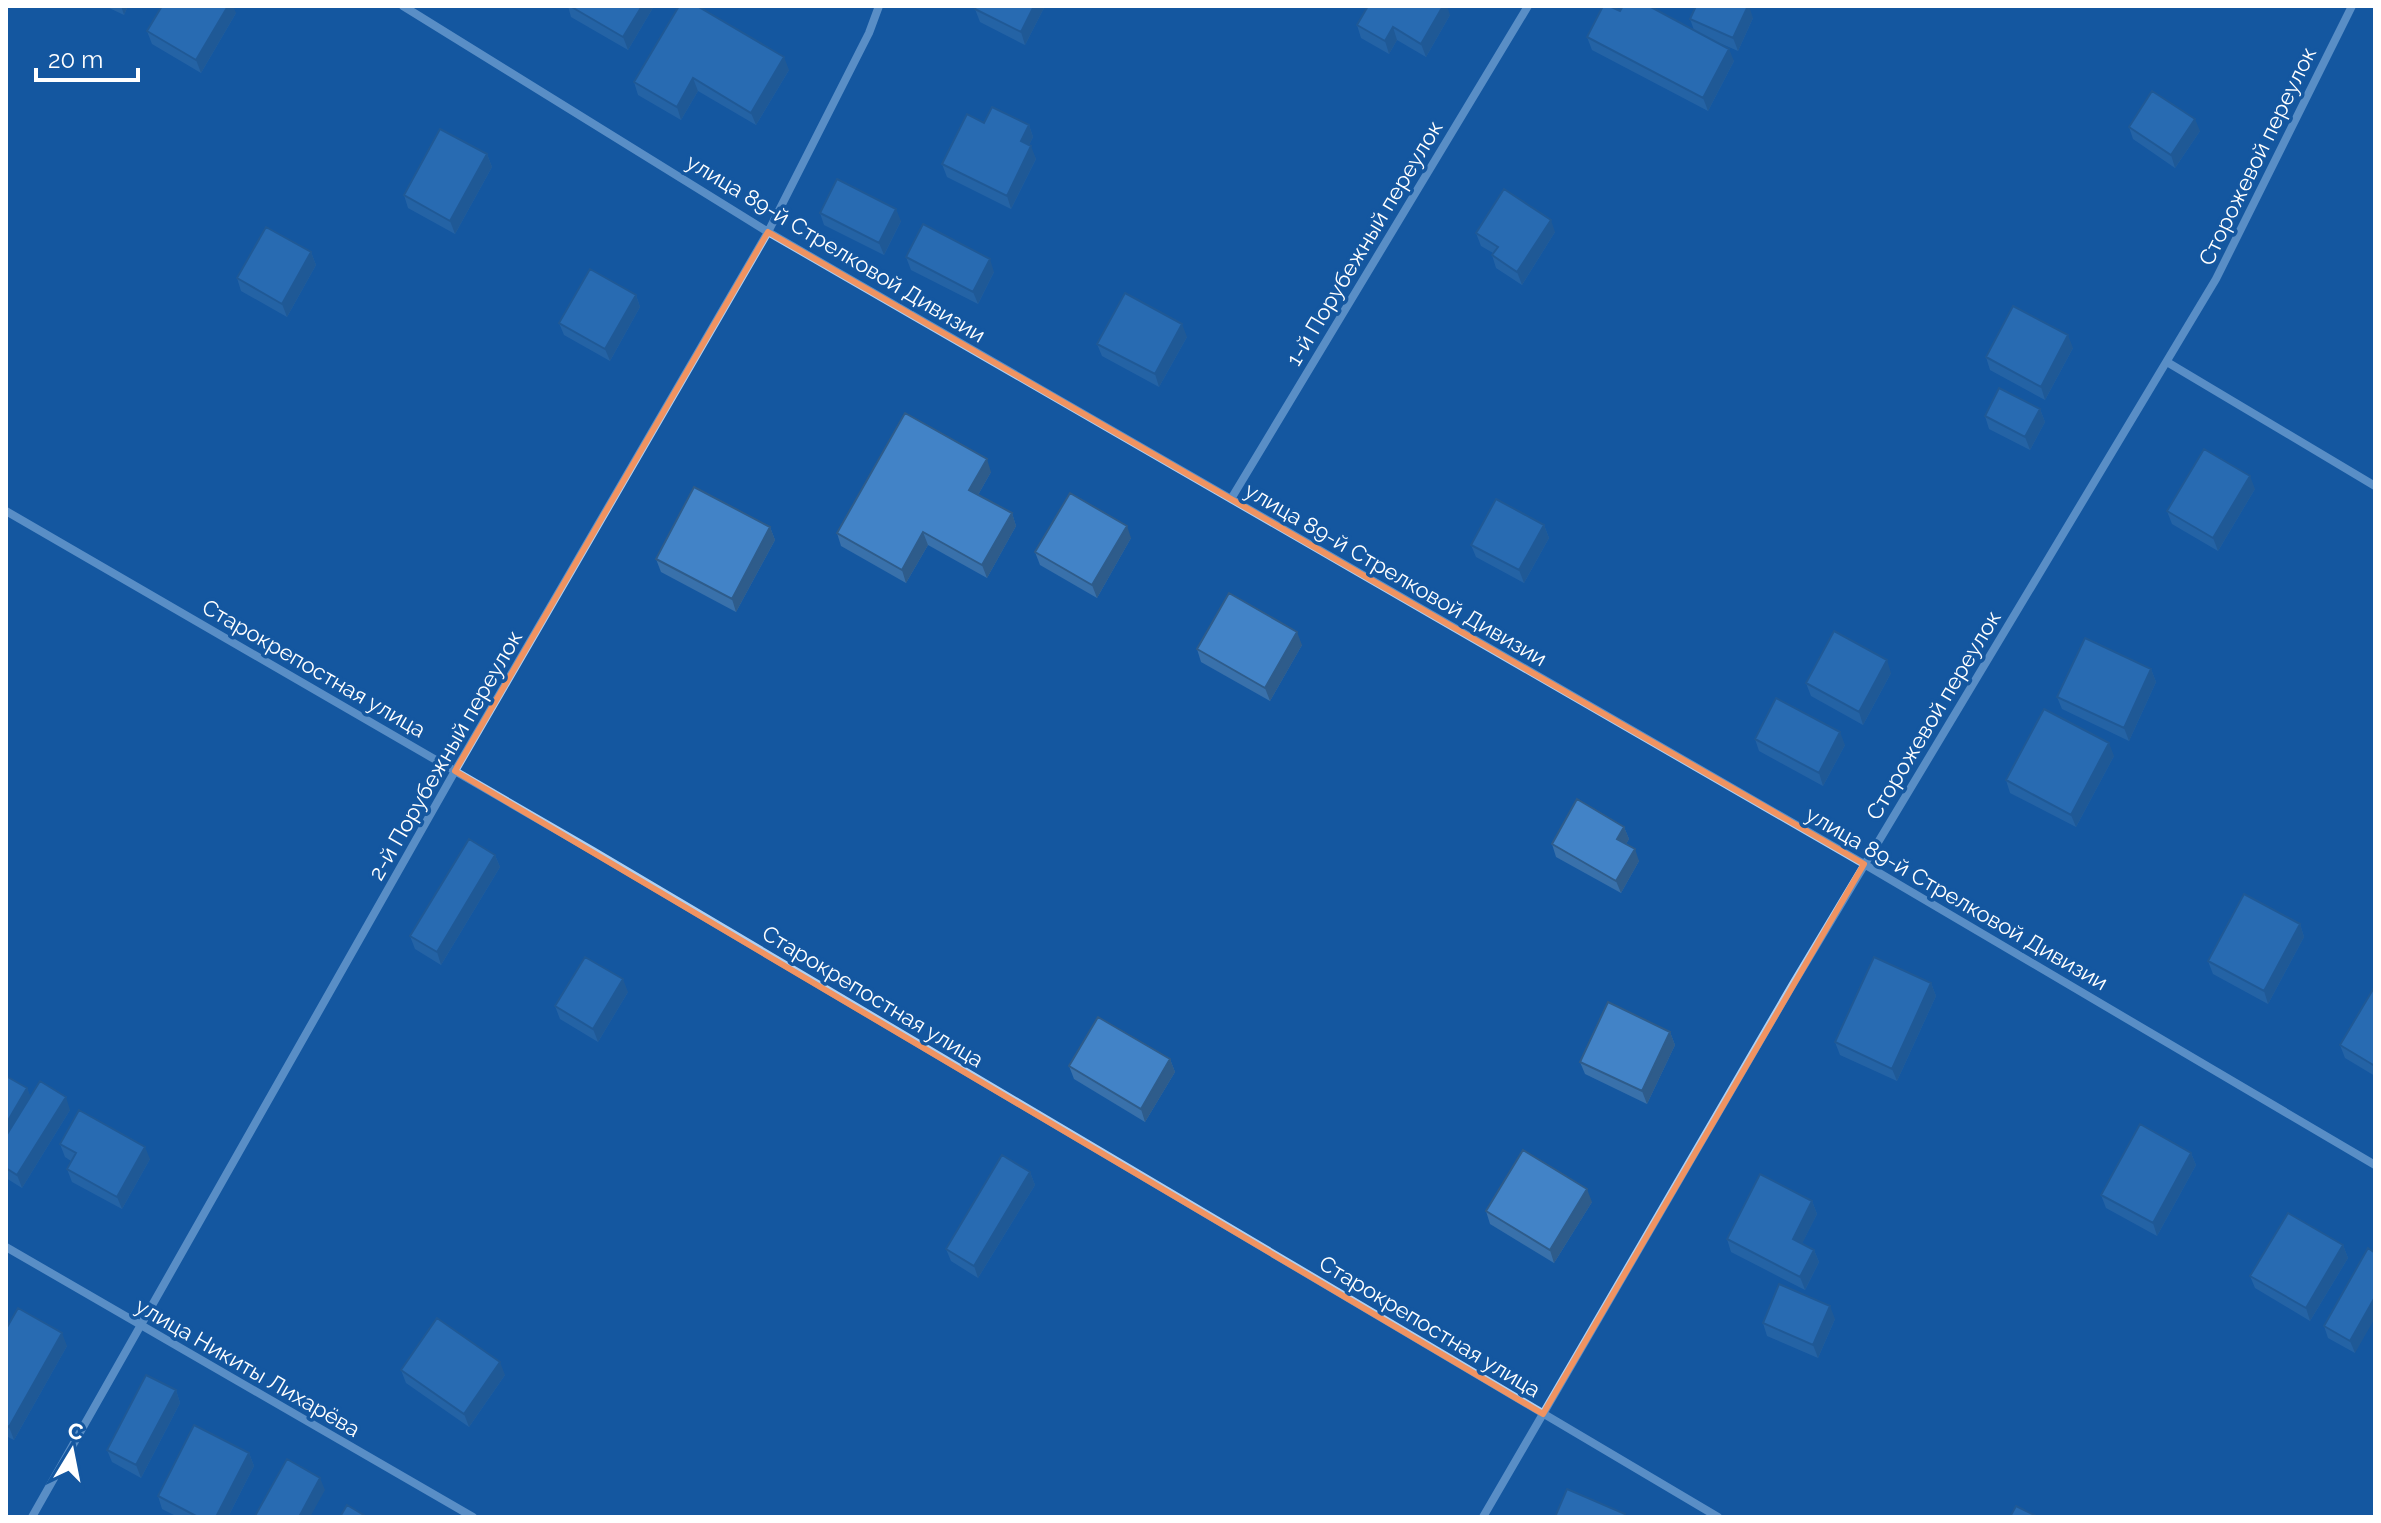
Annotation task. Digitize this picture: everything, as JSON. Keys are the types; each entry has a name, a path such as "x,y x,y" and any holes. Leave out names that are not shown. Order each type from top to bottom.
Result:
{"street":[{"name":"улица 89-й Стрелковой Дивизии","path":"403,6 768,232 1864,864 2375,1165"},
{"name":"2-й Порубежный переулок","path":"32,1517 455,771 768,232 869,33 879,6"},
{"name":"1-й Порубежный переулок","path":"1231,499 1528,6"},
{"name":"Сторожевой переулок","path":"1483,1517 1864,864 2216,279 2352,6"},
{"path":"2167,362 2375,486"},
{"name":"Старокрепостная улица","path":"6,511 455,771 1718,1517"},
{"name":"улица Никиты Лихарёва","path":"6,1247 473,1517"}],"highlighted area":[{"path":"768,232 1864,864 1543,1414 455,771"}],"building":[{"path":"162,6 228,6 196,60 147,31"},
{"path":"570,6 642,6 623,37"},
{"path":"679,6 697,6 784,57 751,113 693,78 677,107 634,82"},
{"path":"977,6 1034,6 1021,32 975,9"},
{"path":"1368,6 1443,6 1421,44 1393,27 1385,41 1357,25"},
{"path":"1603,6 1620,11 1623,6 1649,6 1729,49 1703,98 1587,37"},
{"path":"1696,6 1748,6 1733,38 1690,19"},
{"path":"2152,91 2195,119 2171,155 2129,127"},
{"path":"992,107 1029,125 1021,141 1031,146 1007,196 942,164 967,114 984,123"},
{"path":"440,129 487,154 450,221 404,195"},
{"path":"837,179 896,209 879,243 820,213"},
{"path":"1504,189 1551,220 1517,272 1492,255 1498,247 1476,233"},
{"path":"923,224 990,259 973,292 906,257"},
{"path":"266,227 311,252 282,304 237,278"},
{"path":"590,269 636,295 605,349 559,323"},
{"path":"1125,293 1182,324 1155,374 1097,344"},
{"path":"2013,306 2068,335 2041,387 1986,357"},
{"path":"1999,388 2040,409 2025,437 1985,416"},
{"path":"905,413 987,459 969,490 1012,513 982,565 923,532 902,570 837,533"},
{"path":"2204,449 2250,476 2213,538 2167,511"},
{"path":"694,487 770,527 732,599 656,559"},
{"path":"1070,493 1127,526 1092,585 1035,552"},
{"path":"1496,499 1544,525 1519,570 1471,545"},
{"path":"1229,593 1297,632 1265,688 1197,649"},
{"path":"1834,631 1887,660 1859,712 1806,683"},
{"path":"2085,638 2151,669 2124,728 2057,697"},
{"path":"1776,698 1840,732 1819,773 1755,739"},
{"path":"2044,709 2109,743 2071,815 2006,780"},
{"path":"1577,799 1624,827 1617,839 1635,849 1616,881 1552,844"},
{"path":"469,839 495,855 437,952 410,936"},
{"path":"2244,894 2300,924 2264,991 2208,961"},
{"path":"585,957 623,979 593,1029 555,1006"},
{"path":"1874,957 1931,983 1892,1069 1835,1042"},
{"path":"2375,986 2375,1066 2340,1045"},
{"path":"1608,1002 1670,1032 1642,1091 1580,1062"},
{"path":"1098,1017 1170,1059 1141,1109 1069,1066"},
{"path":"6,1076 27,1088 6,1124"},
{"path":"40,1081 66,1097 17,1175 6,1168 6,1136"},
{"path":"79,1110 145,1147 117,1197 67,1169 76,1153 60,1144"},
{"path":"2140,1124 2191,1153 2153,1223 2101,1195"},
{"path":"1523,1150 1587,1189 1550,1250 1486,1211"},
{"path":"1002,1155 1030,1172 974,1266 946,1249"},
{"path":"1760,1174 1812,1201 1793,1239 1814,1250 1800,1277 1727,1239"},
{"path":"2288,1213 2343,1245 2306,1308 2250,1276"},
{"path":"2368,1248 2375,1253 2375,1297 2350,1341 2324,1326"},
{"path":"1779,1284 1830,1306 1813,1345 1763,1323"},
{"path":"18,1308 62,1333 9,1427 6,1425 6,1329"},
{"path":"437,1318 500,1362 464,1414 401,1370"},
{"path":"146,1375 176,1390 136,1465 107,1450"},
{"path":"194,1425 249,1453 216,1517 198,1517 158,1496"},
{"path":"287,1459 320,1478 299,1517 256,1517 255,1516"},
{"path":"1567,1489 1625,1514 1623,1517 1555,1517"},
{"path":"347,1505 367,1517 340,1517"},
{"path":"2016,1506 2038,1517 2010,1517"}]}
